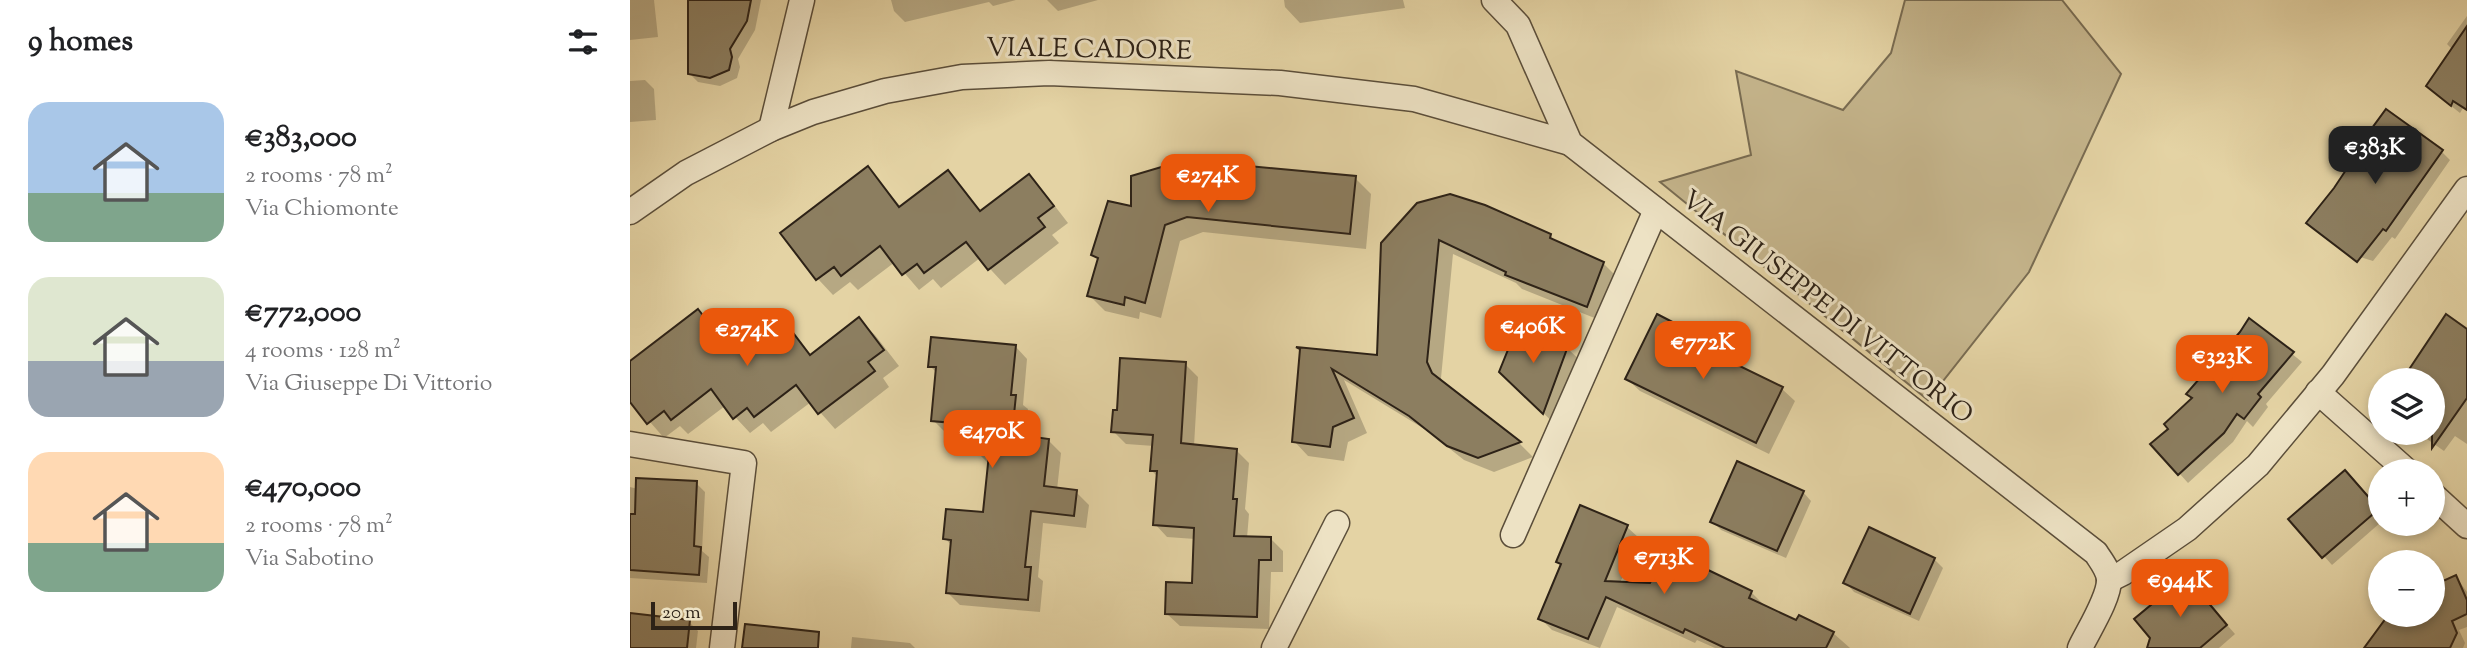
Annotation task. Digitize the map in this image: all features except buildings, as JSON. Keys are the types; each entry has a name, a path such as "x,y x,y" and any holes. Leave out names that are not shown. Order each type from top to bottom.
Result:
{"street":[{"path":"771,129 802,0"},
{"name":"VIA GIUSEPPE DI VITTORIO","path":"1494,0 1518,24 1570,143 2096,553 2105,566 2109,580"},
{"name":"VIALE CADORE","path":"630,212 686,173 771,129 813,112 885,91 962,76 1049,73 1280,83 1414,99 1570,143"},
{"path":"2080,648 2104,599 2109,580 2187,529 2258,465 2318,392 2467,189"},
{"path":"1513,535 1656,210"},
{"path":"2318,392 2393,459"},
{"path":"630,444 744,463 722,648"},
{"path":"2445,506 2467,526"},
{"path":"1275,648 1337,523"}],"shaded area":[{"path":"1905,0 2062,0 2121,74 2029,272 1928,400 1660,182 1751,155 1736,71 1843,110 1891,53"}]}
